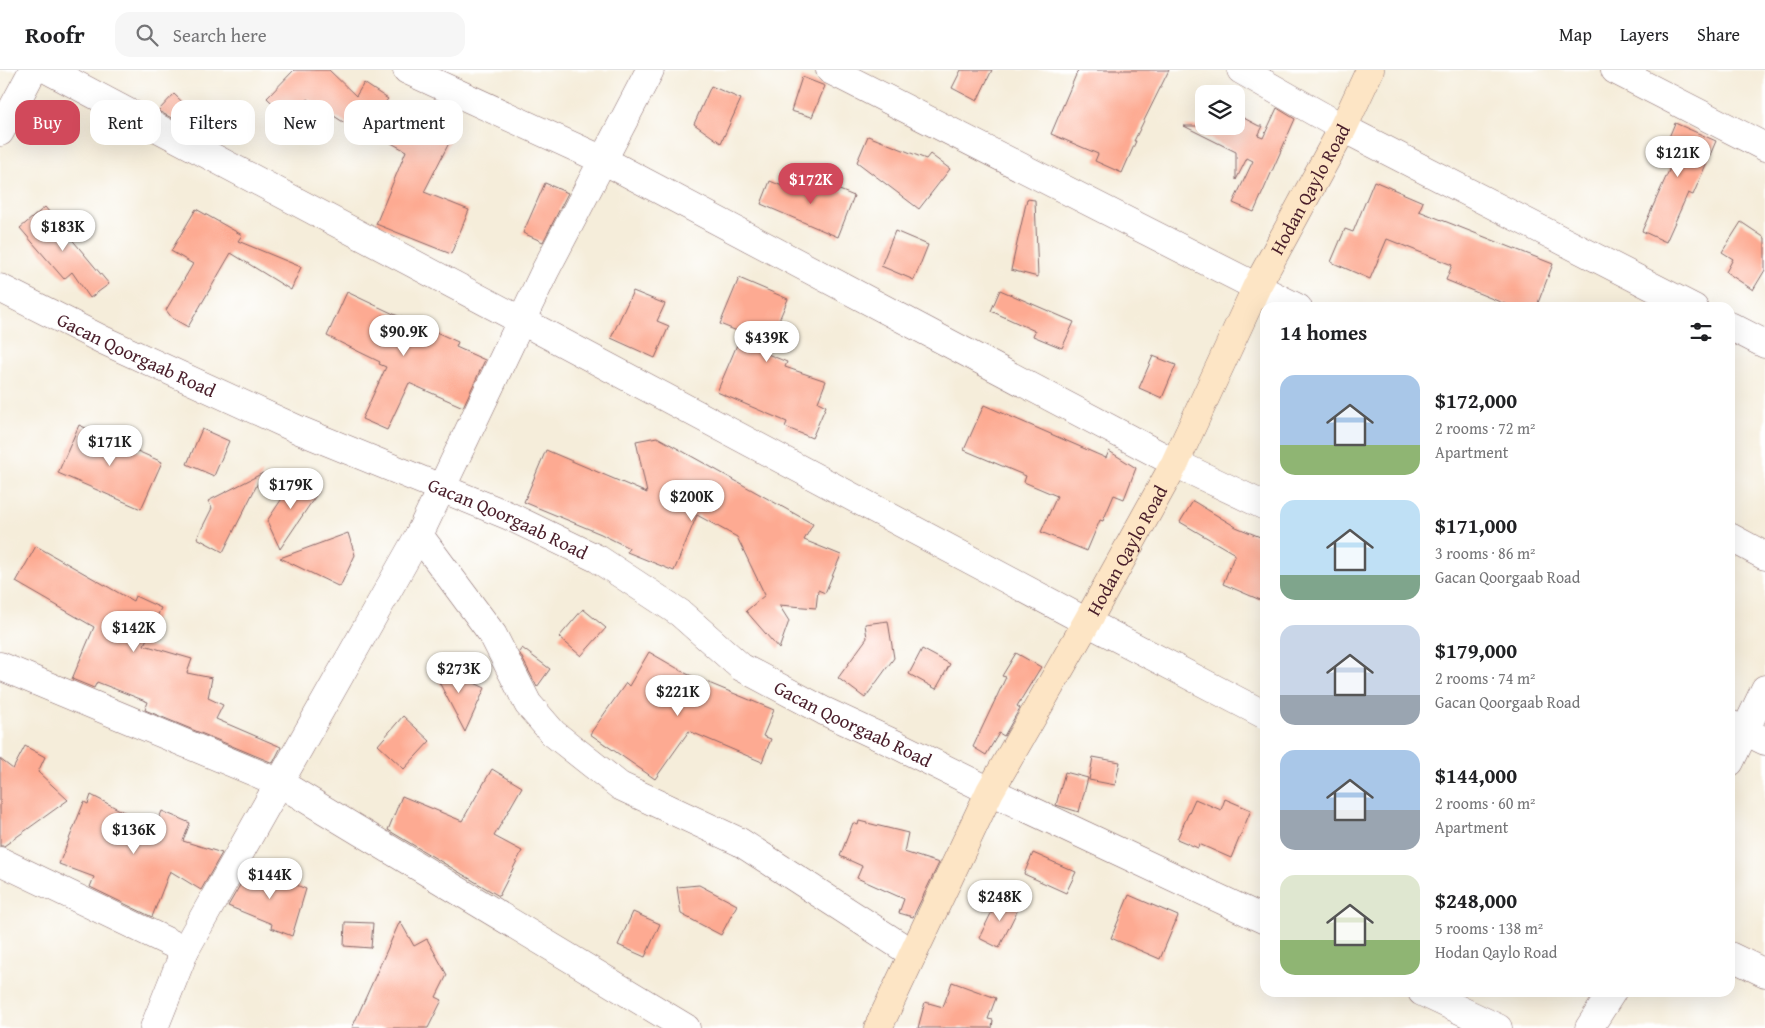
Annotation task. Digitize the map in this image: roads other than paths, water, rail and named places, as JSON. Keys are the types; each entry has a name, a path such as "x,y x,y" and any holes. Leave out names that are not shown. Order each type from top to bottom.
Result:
{"street":[{"path":"407,70 603,160 1175,463 1260,504"},
{"path":"154,1028 185,950 278,782 419,535 545,271 650,70"},
{"path":"830,70 1287,302"},
{"path":"1241,70 1344,128 1682,302"},
{"name":"Hodan Qaylo Road","path":"878,1028 990,791 1175,463 1258,286 1344,128 1370,70"},
{"path":"1616,70 1765,147"},
{"path":"0,132 32,72 522,320 1260,712"},
{"name":"Gacan Qoorgaab Road","path":"0,288 104,341 299,430 507,515 598,559 680,613 741,667 824,711 1260,918"},
{"path":"1735,329 1765,344"},
{"path":"419,535 493,635 528,704 553,734 620,786 740,842 912,954"},
{"path":"1735,540 1765,556"},
{"path":"0,666 278,782 686,1028"},
{"path":"1735,753 1765,689"},
{"path":"0,861 185,950"},
{"path":"1735,958 1765,973"},
{"path":"1433,997 1498,1028"},
{"path":"1589,1028 1609,997"}]}
